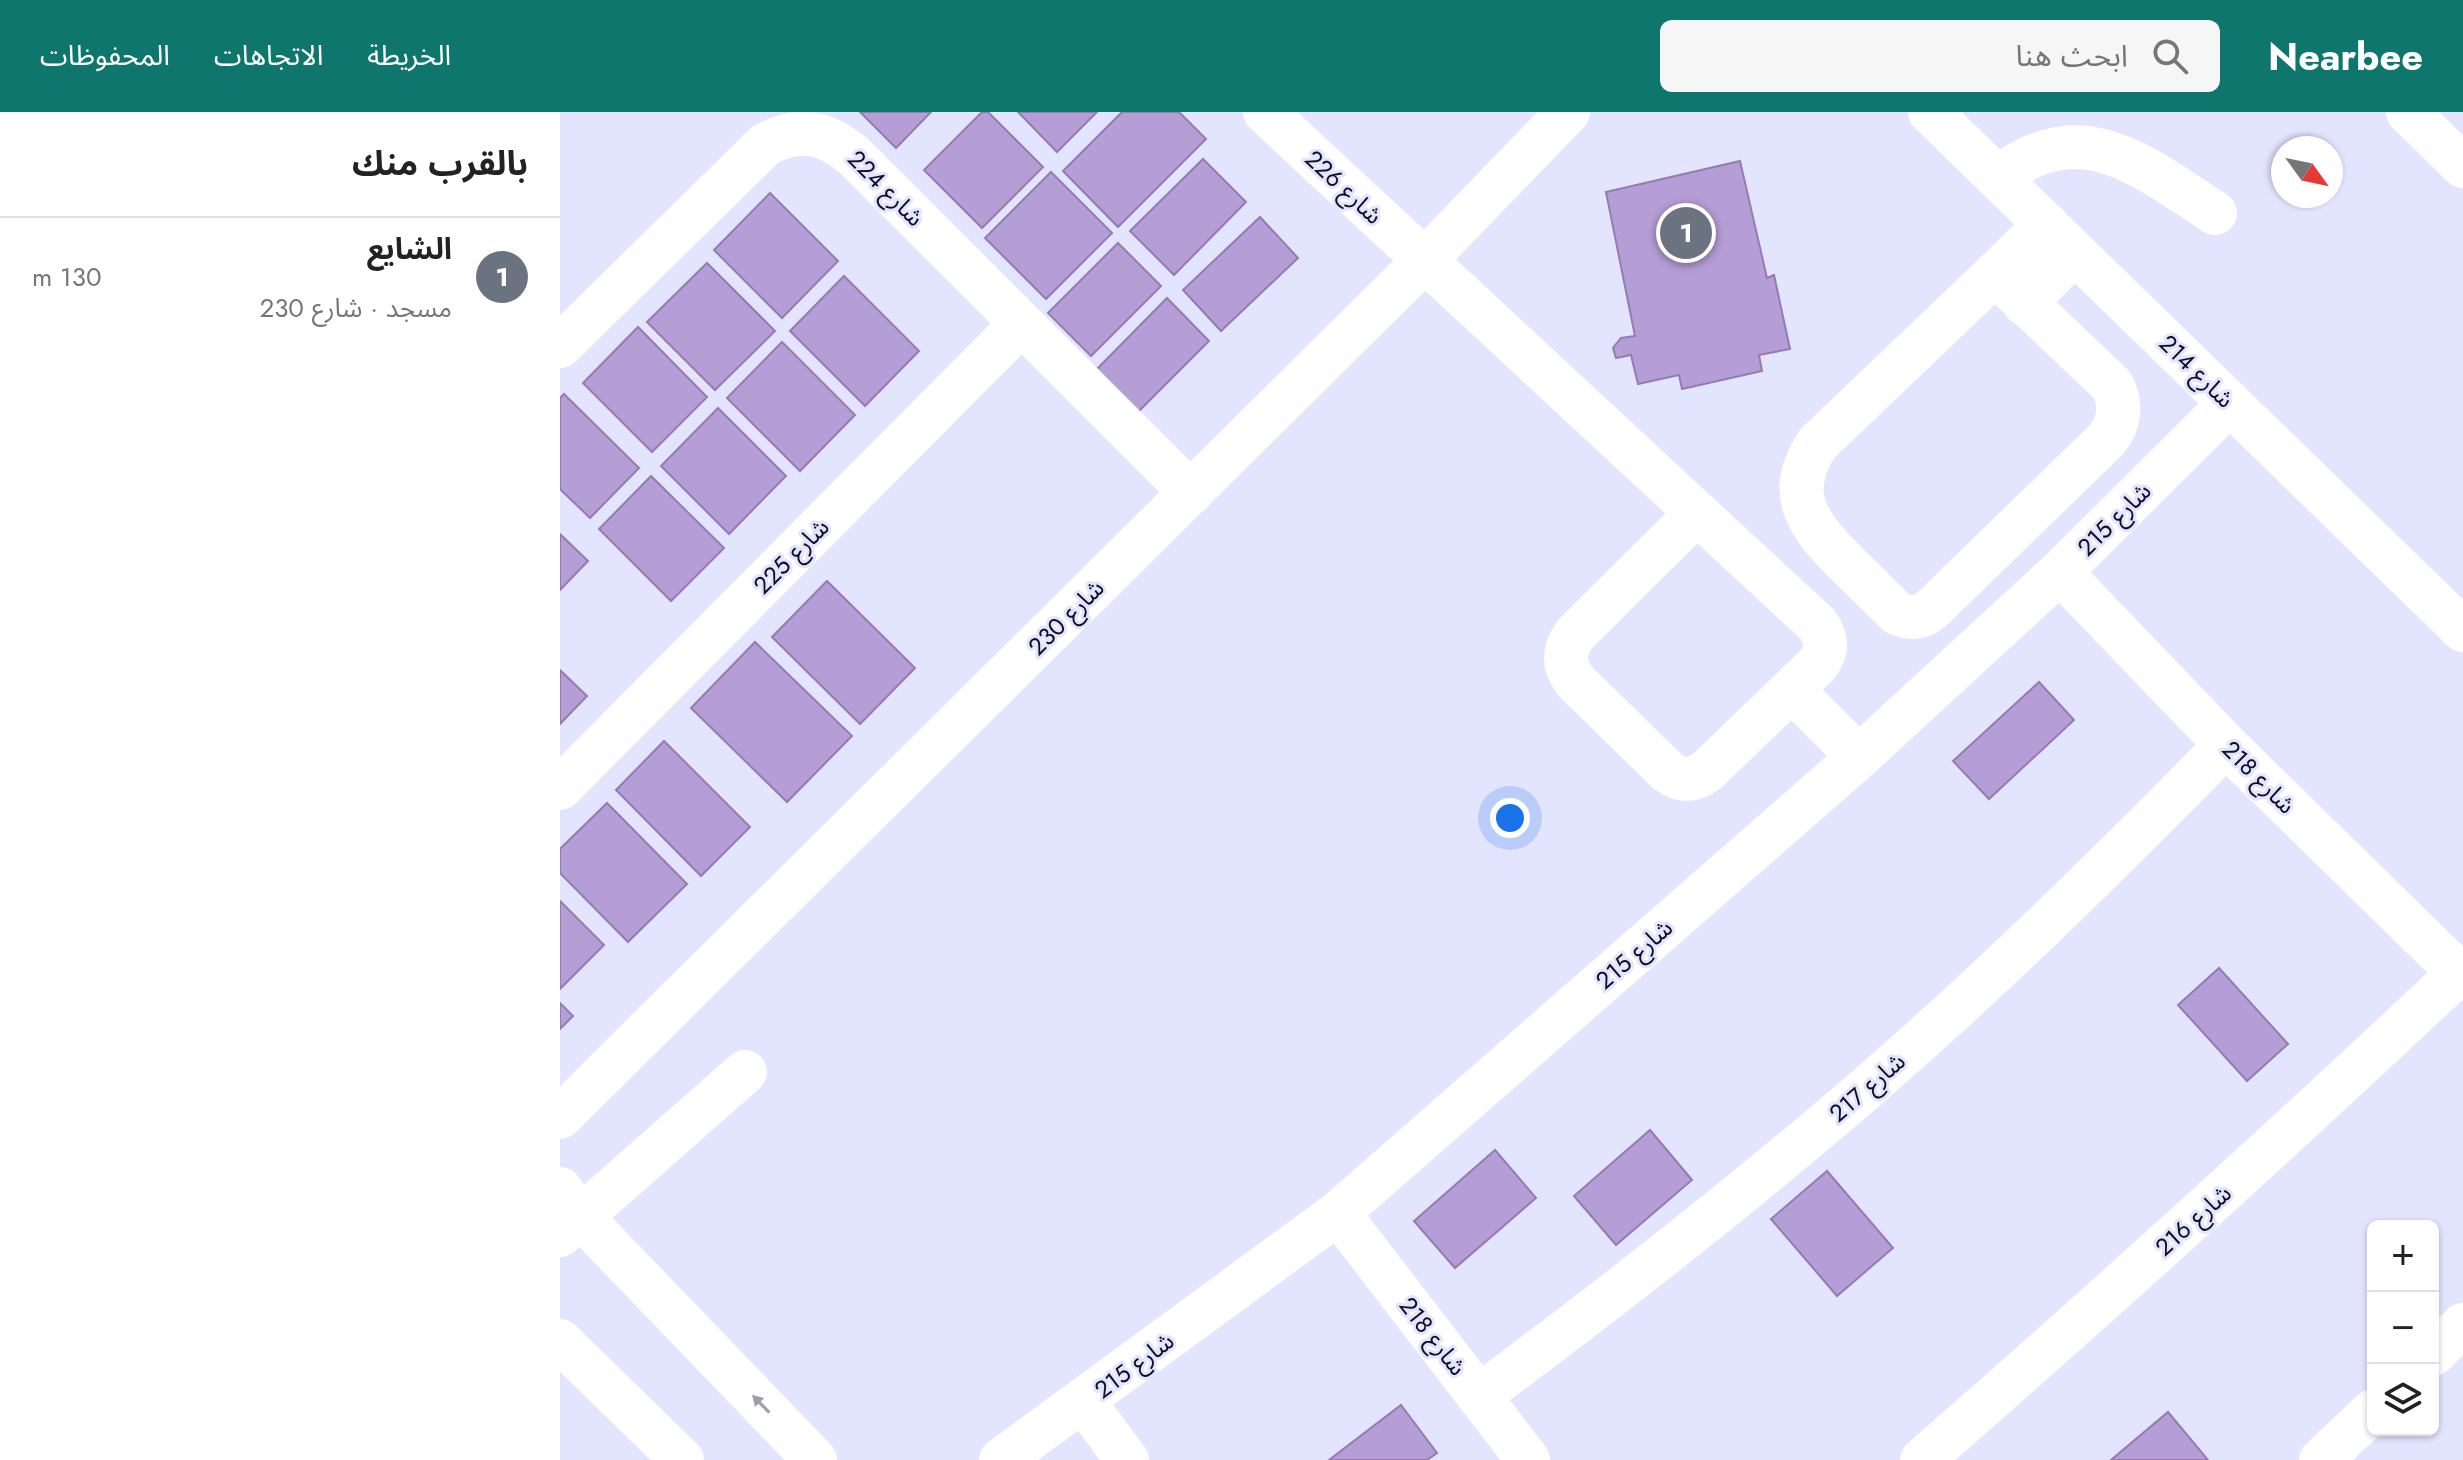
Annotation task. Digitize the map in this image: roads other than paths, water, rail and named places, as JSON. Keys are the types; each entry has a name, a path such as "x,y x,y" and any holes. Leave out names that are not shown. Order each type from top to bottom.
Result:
{"street":[{"name":"شارع 226","path":"1265,112 1697,513 1822,632 1826,641 1822,659 1707,771 1683,780 1667,771 1618,726 1567,671 1565,658 1575,634 1697,513"},
{"name":"شارع 230","path":"560,1117 1424,261 1568,112"},
{"name":"شارع 214","path":"1930,112 2463,630"},
{"path":"2413,114 2463,166"},
{"name":"شارع 224","path":"560,346 766,144 783,136 802,133 822,135 839,143 854,156 1191,493"},
{"path":"1998,178 2016,161 2037,149 2060,142 2084,141 2107,146 2128,156 2215,213"},
{"path":"2010,288 2112,385 2119,403 2117,423 2107,439 1932,609 1919,617 1904,616 1897,613 1816,531 1803,503 1803,471 1818,443 2010,288 2060,238"},
{"name":"شارع 225","path":"560,788 1021,324"},
{"name":"شارع 215","path":"1001,1460 1338,1213 1859,757 2060,572 2230,403"},
{"name":"شارع 218","path":"2060,572 2226,745 2461,975"},
{"path":"1792,690 1859,757"},
{"name":"شارع 217","path":"1479,1396 1705,1224 1921,1041 2116,857 2226,745"},
{"name":"شارع 216","path":"1922,1460 2077,1325 2461,975"},
{"path":"745,1072 567,1214 815,1460"},
{"name":"شارع 218","path":"1338,1213 1528,1460"},
{"path":"2439,1348 2463,1325"},
{"path":"560,1341 682,1460"},
{"path":"1084,1402 1127,1460"},
{"path":"2321,1460 2367,1417"}],"place":[{"name":"الشايع","path":"1686,233"}]}
